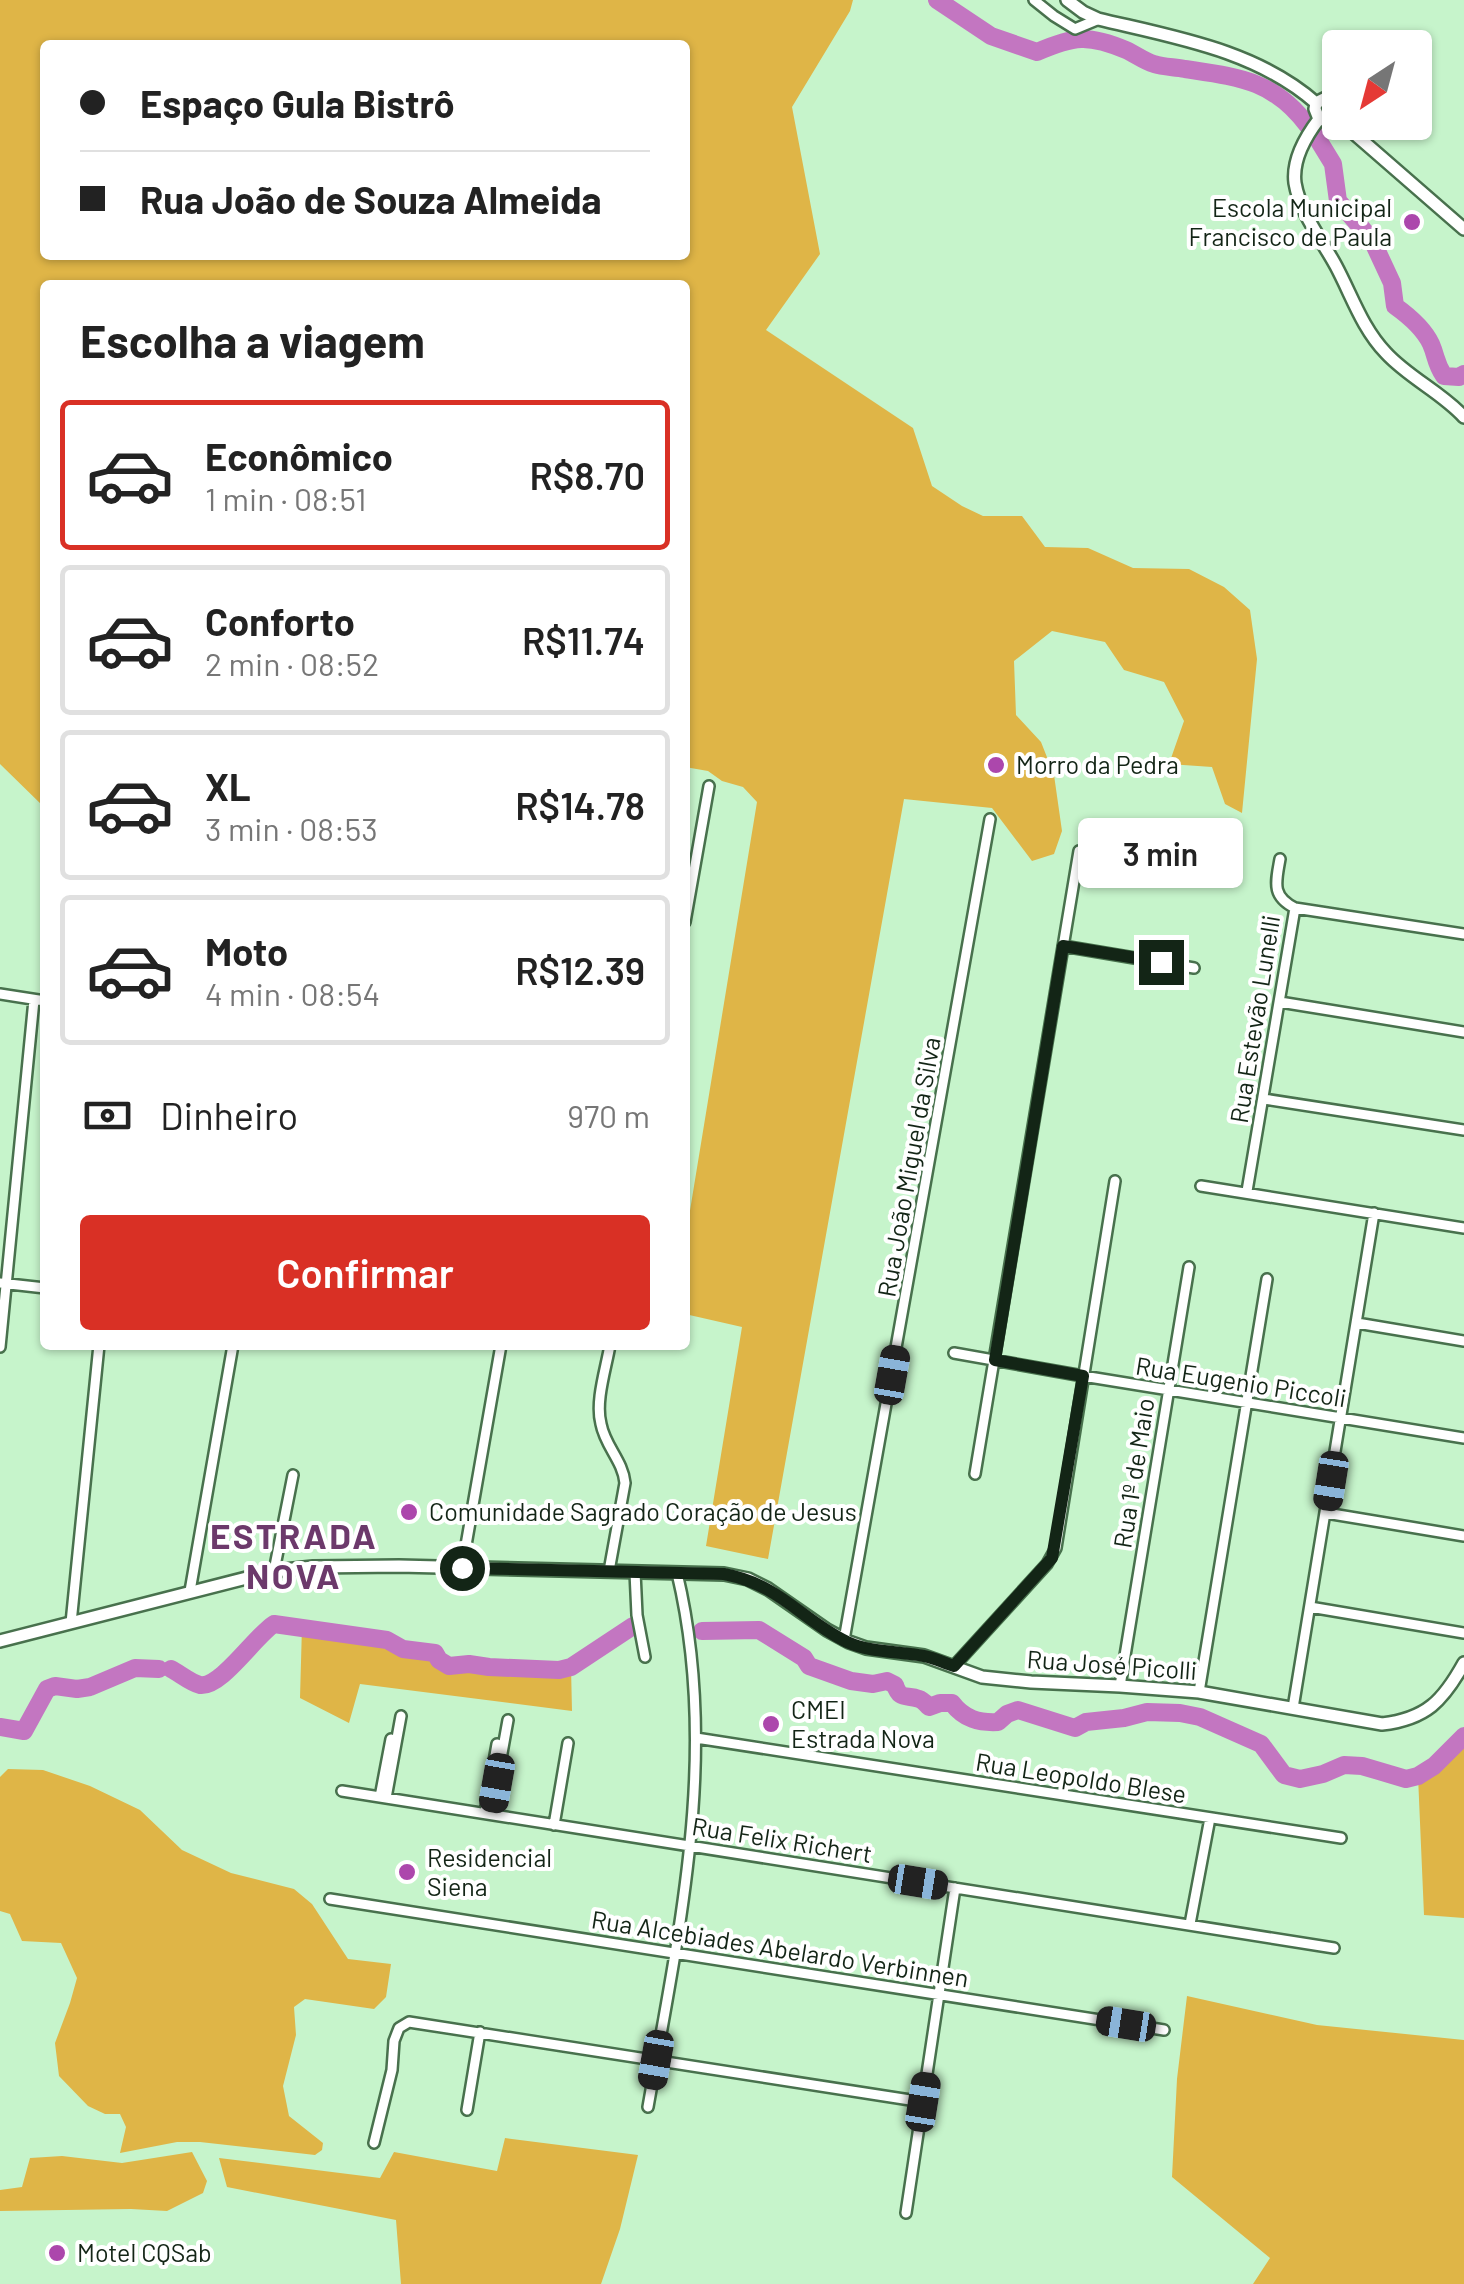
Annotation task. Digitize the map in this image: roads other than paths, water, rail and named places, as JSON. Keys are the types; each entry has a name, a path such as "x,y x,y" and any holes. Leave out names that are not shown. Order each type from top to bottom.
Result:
{"street":[{"path":"1034,0 1075,29 1100,19"},
{"path":"1067,0 1100,19 1252,62 1285,79 1316,103"},
{"path":"1316,103 1322,100"},
{"path":"1316,103 1319,119"},
{"path":"1319,119 1303,143 1295,168 1295,184 1310,222 1335,263 1365,327 1386,354 1464,417"},
{"path":"1361,140 1464,228"},
{"path":"690,894 709,786"},
{"name":"Rua João Miguel da Silva","path":"844,1640 990,819"},
{"path":"975,1474 1079,851 1209,872"},
{"name":"Rua Estevão Lunelli","path":"1248,1191 1294,908 1283,902 1277,892 1280,860"},
{"path":"1294,908 1464,934"},
{"path":"1063,946 1194,968"},
{"path":"0,994 40,1000 3,1284 0,1347"},
{"path":"1280,1002 1464,1032"},
{"path":"1264,1098 1464,1130"},
{"path":"954,1666 1052,1558 1115,1181"},
{"path":"1201,1186 1464,1228"},
{"path":"1293,1708 1374,1214"},
{"name":"Rua 1º de Maio","path":"1120,1686 1188,1267"},
{"path":"1198,1692 1267,1279"},
{"path":"3,1284 40,1288"},
{"path":"1357,1324 1464,1341"},
{"path":"72,1623 99,1350"},
{"path":"190,1591 232,1350"},
{"path":"462,1568 500,1350"},
{"path":"608,1571 624,1483 624,1473 600,1422 609,1350"},
{"name":"Rua Eugenio Piccoli","path":"954,1353 1464,1438"},
{"path":"274,1570 292,1475"},
{"path":"1326,1513 1464,1536"},
{"name":"Rua José Picolli","path":"0,1641 274,1570 334,1566 724,1574 757,1583 844,1640 866,1648 924,1656 973,1674 1002,1680 1198,1692 1382,1724 1404,1722 1434,1706 1464,1663"},
{"path":"635,1572 637,1615 645,1657"},
{"path":"648,2107 691,1846 696,1738 694,1666 677,1573"},
{"path":"1310,1607 1464,1633"},
{"path":"383,1798 398,1716"},
{"path":"488,1814 508,1720"},
{"name":"Rua Leopoldo Blese","path":"696,1738 1341,1838"},
{"path":"554,1825 568,1743"},
{"path":"488,1814 496,1744"},
{"name":"Rua Felix Richert","path":"342,1791 1334,1948"},
{"path":"1190,1924 1210,1818"},
{"path":"906,2214 956,1888"},
{"name":"Rua Alcebiades Abelardo Verbinnen","path":"330,1899 1164,2030"},
{"path":"374,2143 392,2070 394,2041 399,2028 409,2022 923,2102"},
{"path":"467,2110 480,2032"}],"waterway":[{"path":"937,0 991,36 1037,52 1071,40 1091,39 1158,65 1254,83 1282,99 1308,126"},
{"path":"1314,133 1333,164 1338,201 1372,240 1392,283 1395,306 1424,333 1444,376 1464,374"},
{"path":"171,1669 196,1684 208,1684 228,1670 274,1624 387,1640 403,1649 435,1653 449,1666 559,1670 571,1667 633,1626"},
{"path":"702,1631 759,1630 804,1658 809,1666 851,1681 887,1681 902,1695 929,1707 952,1703 978,1721 998,1722 1018,1710 1075,1728 1086,1722 1147,1712 1200,1717 1261,1744 1284,1775 1300,1779 1344,1765 1406,1779 1418,1776 1464,1736"},
{"path":"0,1727 24,1731 47,1689 55,1686 90,1687 135,1668 159,1669"}],"place":[{"name":"Escola Municipal Francisco de Paula","path":"1412,222"},
{"name":"Morro da Pedra","path":"996,765"},
{"name":"Comunidade Sagrado Coração de Jesus","path":"409,1512"},
{"name":"CMEI Estrada Nova","path":"771,1724"},
{"name":"Residencial Siena","path":"407,1872"},
{"name":"Motel CQSab","path":"57,2253"}],"district":[{"name":"ESTRADA NOVA","path":"294,1557"}]}
